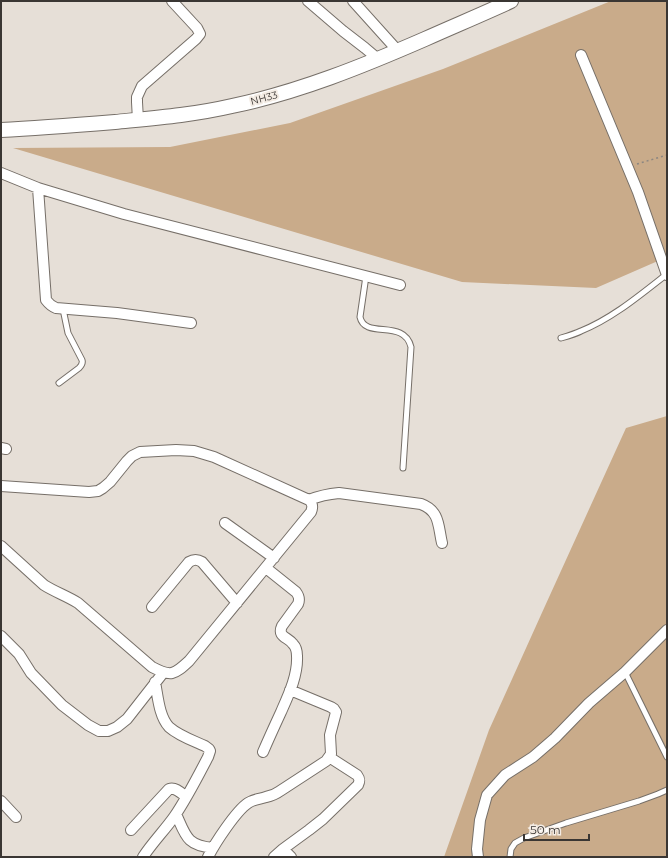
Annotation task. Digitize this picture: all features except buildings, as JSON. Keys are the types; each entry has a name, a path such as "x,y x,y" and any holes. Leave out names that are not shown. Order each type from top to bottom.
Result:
{"main road":[{"name":"NH33","path":"1,130 79,125 191,114 276,96 319,82 398,51 511,1"}],"street":[{"path":"138,120 137,97 142,86 196,40 200,34 197,28 172,1"},
{"path":"308,1 378,59"},
{"path":"355,2 398,51"},
{"path":"581,55 638,192 667,275"},
{"path":"2,177 124,214 400,285"},
{"path":"38,188 46,300 48,304 52,307 63,309 117,313 191,323"},
{"path":"1,486 89,492 98,491 110,482 132,456 140,452 176,450 194,451 214,457 308,500 312,504 311,512 189,662 178,671 171,674 163,673 152,667 78,603 69,597 52,591 44,586 1,546"},
{"path":"308,500 317,496 339,493 428,506 434,511 442,543"},
{"path":"225,523 274,558"},
{"path":"152,607 189,562 197,559 202,562 237,603"},
{"path":"263,752 290,690 296,670 297,656 295,645 280,633 280,630 300,600 296,592 266,568"},
{"path":"478,857 477,849 480,820 487,795 505,775 533,757 555,738 589,703 625,672 667,630"},
{"path":"3,642 19,654 31,674 62,705 88,725 99,731 108,731 117,728 127,719 163,673"},
{"path":"143,857 176,814 210,751 205,746 179,734 169,727 163,718 155,682"},
{"path":"176,814 189,840 210,853 236,814 243,807 250,802 273,795 326,761 332,750 330,735 336,712 331,707 290,690"},
{"path":"274,857 323,819 360,782 357,775 329,757"},
{"path":"131,830 169,789 175,789 186,797"},
{"path":"1,801 16,817"},
{"path":"283,849 291,857"}],"lane":[{"path":"561,338 582,331 605,319 667,275"},
{"path":"366,276 360,317 361,322 365,326 372,328 399,332 405,335 411,347 403,468"},
{"path":"59,383 82,365 82,360 68,333 63,309"},
{"path":"625,672 667,757"},
{"path":"510,857 511,850 515,843 524,838 566,823 639,801 667,790"}],"path":[{"path":"628,167 667,155"}],"shaded area":[{"path":"611,1 667,1 667,257 596,288 462,282 13,148 170,147 290,123 443,69"},
{"path":"667,416 667,857 444,857 489,730 626,428"}]}
